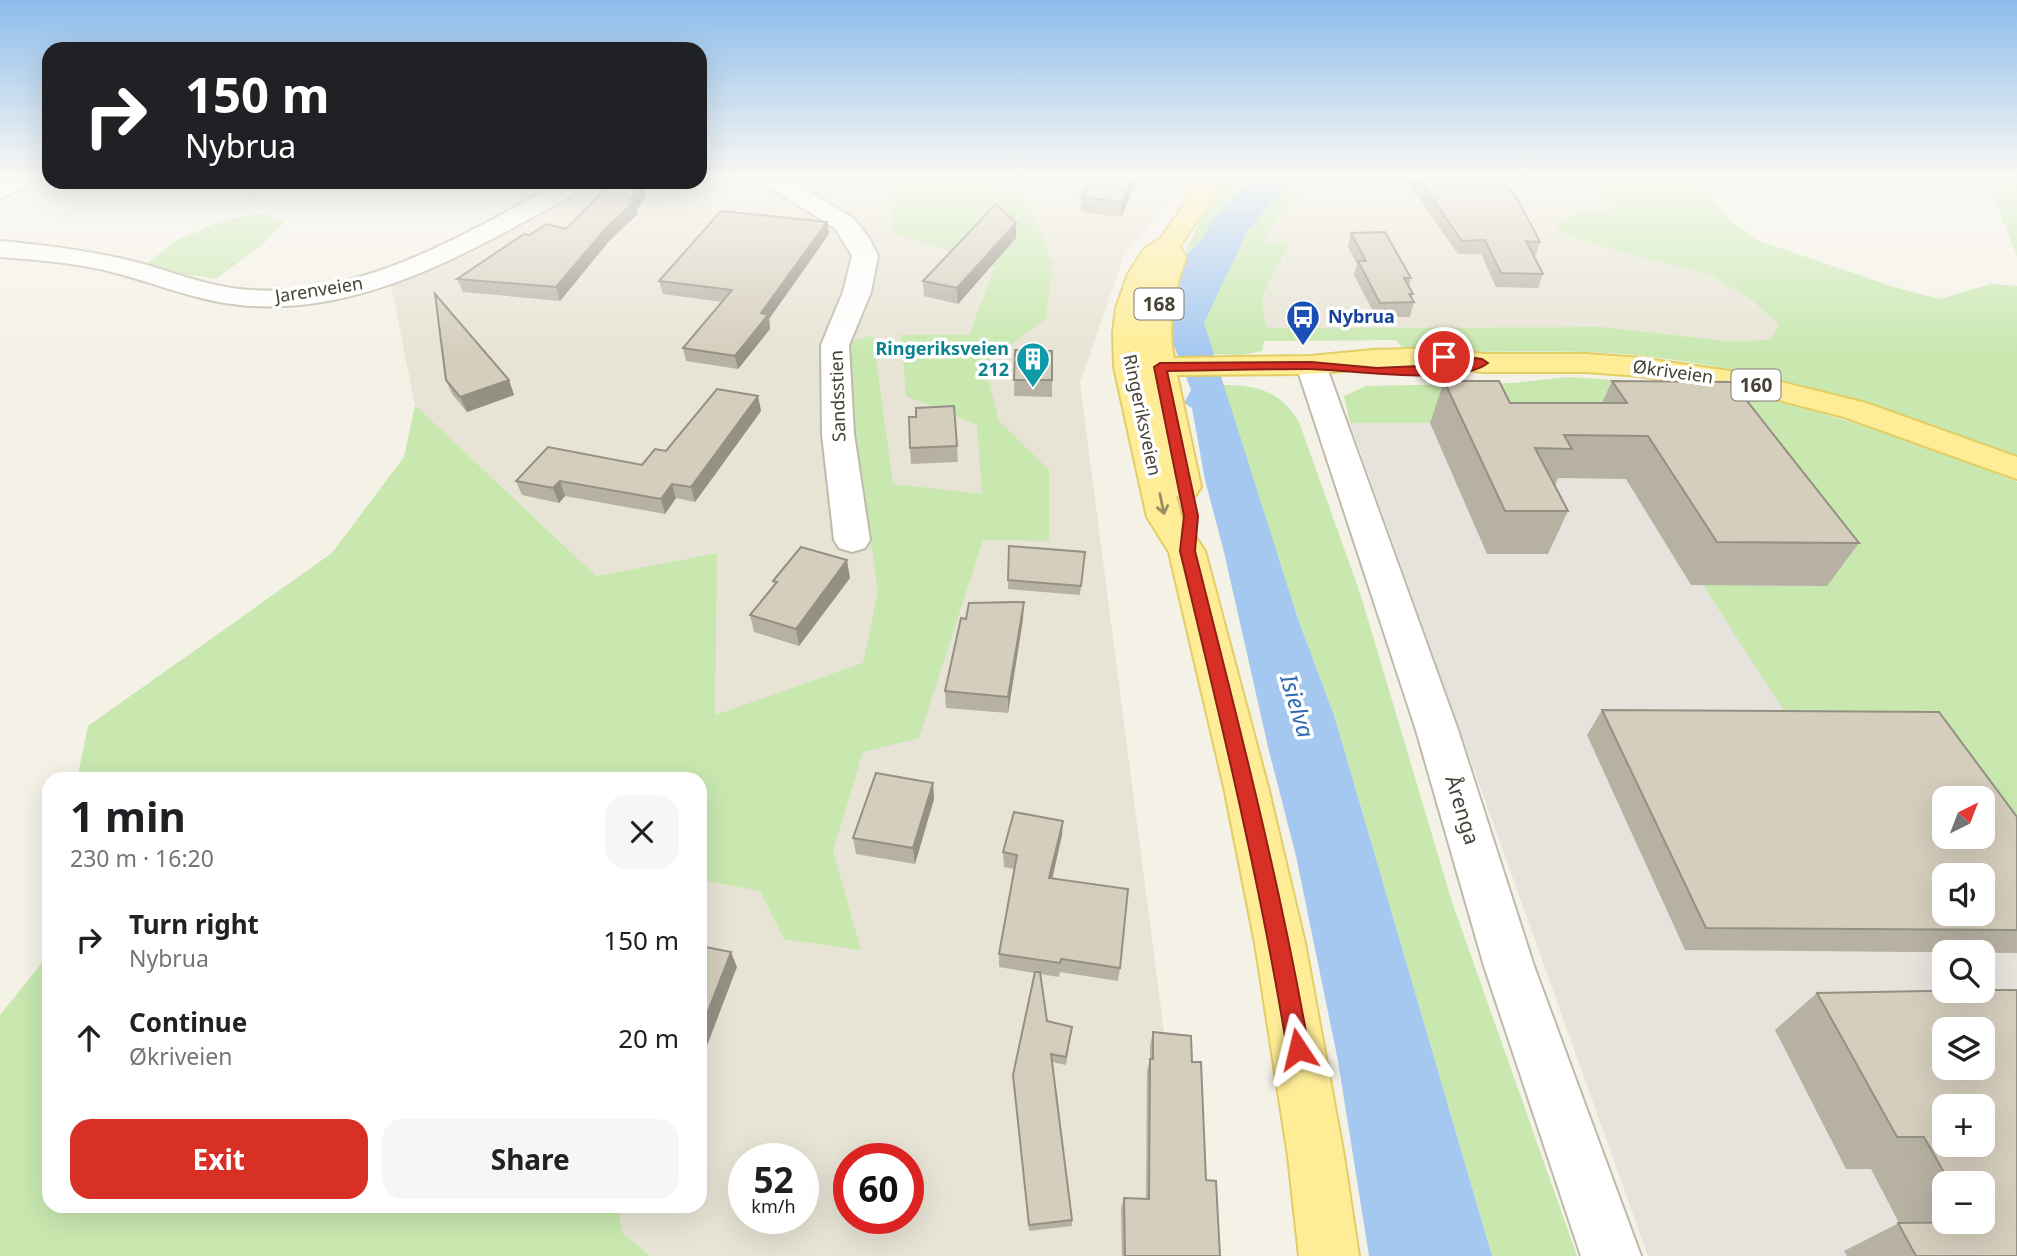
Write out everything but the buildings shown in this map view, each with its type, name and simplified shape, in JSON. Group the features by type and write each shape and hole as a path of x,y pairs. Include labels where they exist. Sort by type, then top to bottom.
{"main road":[{"name":"Ringeriksveien","path":"1175,236 1170,243 1173,258 1163,284 1155,337 1164,517 1187,551 1246,787 1280,943 1316,1156 1328,1256"},
{"name":"Økriveien","path":"1155,367 1311,365 1377,372 1449,370 1482,363 1586,363 1640,367 1744,382 1856,410 2017,469"}],"street":[{"name":"Jarenveien","path":"0,249 58,254 110,264 221,294 270,299 356,286 438,258 480,236"},
{"name":"Sandsstien","path":"852,540 838,434 835,345 857,292 864,256 854,236"},
{"name":"Årenga","path":"1311,365 1437,730 1509,966 1611,1256"}],"shaded area":[{"path":"461,236 1140,236 1123,258 1080,383 1193,1256 650,1256 622,1232 619,1213 707,1213 707,772 700,772 716,553 596,576 415,405 391,285 430,251"},
{"path":"1267,236 1596,236 1626,254 1709,274 1753,301 1781,325 1770,340 1727,341 1604,327 1266,328 1261,313 1267,282 1285,256 1289,242 1262,243"},
{"path":"1587,410 1933,786 1932,849 1993,849 2017,879 2017,1256 1648,1256 1350,423 1533,423"}],"green space":[{"path":"187,236 271,236 216,279 143,267 177,240"},
{"path":"901,236 1042,236 1053,263 1046,319 984,363 999,421 1049,470 1049,541 983,540 919,738 863,752 833,851 861,950 784,939 760,891 707,881 707,772 78,772 88,726 332,553 404,457 415,405 596,576 717,553 715,715 863,663 878,591 843,344 873,335 893,484 982,494 977,425 906,396 901,335 969,335 995,266"},
{"path":"1193,236 1203,236 1198,244 1184,256"},
{"path":"1245,236 1267,236 1263,242 1290,242 1265,292 1263,314 1267,328 1604,327 1727,341 1770,340 1780,325 1753,301 1709,274 1626,254 1569,236 1751,236 1757,240 1894,287 1939,299 1991,284 2017,286 2017,457 1877,406 1782,380 1685,361 1635,355 1550,351 1407,352 1395,340 1264,341 1262,351 1242,355 1213,354 1203,323"},
{"path":"2009,236 2017,236 2017,257"},
{"path":"1569,377 1652,383 1763,399 1848,421 2017,482 2017,879 1995,827 1995,786 1951,786 1795,728 1703,585 1826,586 1533,423 1350,423 1344,396 1366,386 1513,383"},
{"path":"1222,385 1247,386 1267,392 1284,403 1299,422 1361,596 1452,902 1577,1256 1492,1256 1334,715 1298,619"},
{"path":"42,963 42,1213 619,1213 622,1232 650,1256 0,1256 0,1015"}],"water":[{"name":"Isielva","path":"1203,236 1245,236 1204,323 1298,619 1334,715 1492,1256 1369,1256 1338,1061 1296,856 1205,480 1192,408 1184,403 1191,390 1168,330 1184,256"}],"place":[{"name":"Nybrua","path":"1303,347"},
{"name":"Ringeriksveien 212","path":"1033,389"}],"route":[{"path":"1298,1049 1280,943 1246,787 1187,551 1191,516 1160,367 1311,365 1377,372 1449,370 1482,363 1444,357"}]}
